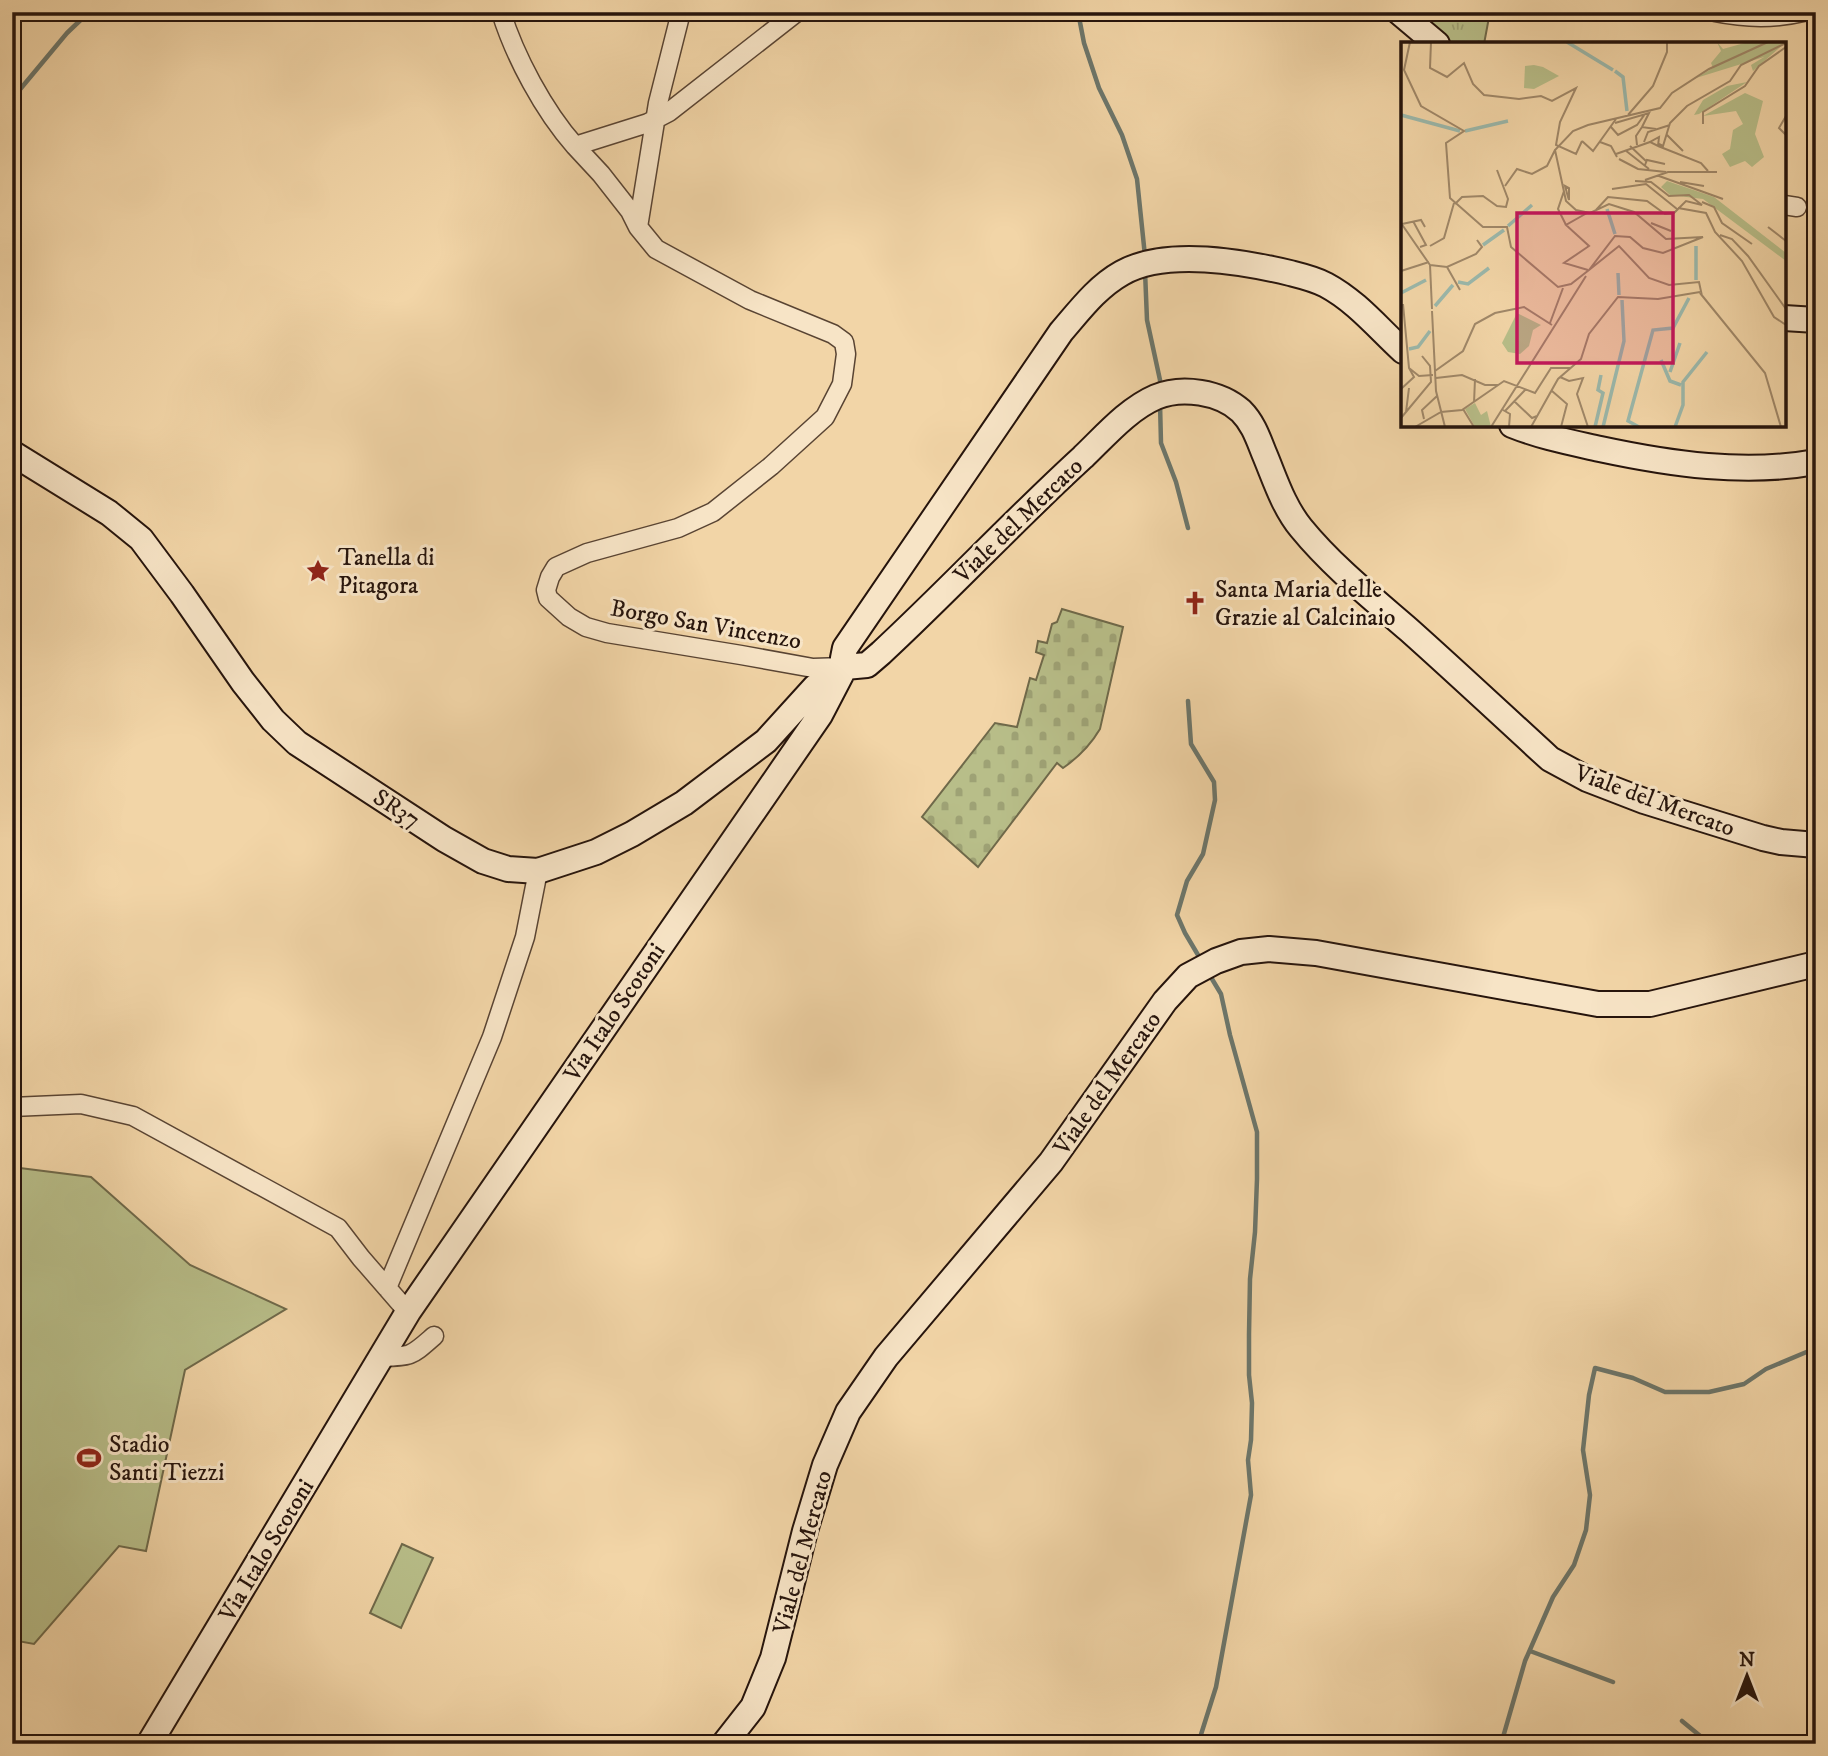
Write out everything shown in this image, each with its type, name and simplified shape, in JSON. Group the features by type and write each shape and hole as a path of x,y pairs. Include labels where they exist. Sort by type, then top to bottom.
{"main road":[{"path":"1399,12 1435,42"},
{"path":"845,667 845,648 1061,332 1094,293 1123,272 1143,264 1204,260 1245,264 1304,277 1323,283 1349,300 1401,349"},
{"path":"1786,318 1816,320"},
{"name":"Viale del Mercato","path":"845,667 866,665 881,653 1049,488 1131,412 1156,397 1195,391 1211,395 1239,409 1249,421 1282,498 1311,540 1550,759 1587,779 1644,801 1763,838 1816,845"},
{"path":"1517,427 1543,437 1668,461 1749,467 1789,467 1816,462"},
{"name":"SR37","path":"12,453 109,513 141,539 243,682 273,720 297,743 444,839 484,861 508,869 538,871 596,852 684,803 766,741 815,687 845,667"},
{"name":"Via Italo Scotoni","path":"149,1744 408,1312 820,715 845,667"},
{"name":"Viale del Mercato","path":"724,1744 752,1707 773,1658 805,1531 825,1465 848,1412 886,1357 1051,1162 1165,1001 1188,976 1216,961 1241,952 1269,949 1316,953 1598,1004 1650,1004 1816,964"}],"street":[{"name":"Borgo San Vincenzo","path":"501,12 518,58 560,129 601,174 656,248 750,299 832,334 844,342 846,354 842,384 825,417 771,466 713,512 678,528 587,553 556,567 550,577 548,598 569,617 586,627 607,634 813,668 845,667"},
{"path":"638,227 656,119 681,12"},
{"path":"575,146 656,119 797,12"},
{"path":"1716,12 1773,17 1803,12"},
{"path":"387,1288 492,1037 526,937 538,871"},
{"path":"12,1107 81,1104 133,1116 338,1228 408,1312"},
{"path":"382,1357 414,1354 434,1336"}],"green space":[{"path":"1417,12 1490,12 1484,42 1447,42"},
{"path":"1062,609 1123,627 1100,729 1074,760 1063,768 1057,763 978,867 922,817 995,723 1017,727 1030,678 1036,680 1044,655 1036,652 1038,641 1047,643 1052,624 1057,622"},
{"name":"Stadio Santi Tiezzi","path":"12,1167 91,1177 190,1265 286,1309 185,1370 146,1551 119,1546 34,1644 12,1640"},
{"path":"402,1544 433,1558 401,1628 370,1613"}],"waterway":[{"path":"12,99 67,33 89,12"},
{"path":"1078,12 1084,43 1099,88 1122,135 1137,179 1145,256"},
{"path":"1145,271 1147,320 1160,387"},
{"path":"1160,403 1161,443 1176,482 1188,528"},
{"path":"1188,701 1191,744 1214,782 1215,800 1203,854 1187,881 1177,915 1201,960"},
{"path":"1198,1744 1216,1687 1251,1495 1248,1460 1252,1403 1249,1375 1250,1279 1257,1179 1257,1132 1221,994 1209,974"},
{"path":"1501,1744 1525,1661 1553,1597 1574,1565 1586,1530 1590,1495 1583,1450 1595,1368 1633,1378 1665,1392 1709,1392 1744,1384 1766,1369 1816,1348"},
{"path":"1530,1651 1613,1682"},
{"path":"1682,1721 1710,1744"}],"place":[{"name":"Tanella di Pitagora","path":"318,571"},
{"name":"Santa Maria delle Grazie al Calcinaio","path":"1195,603"},
{"name":"Stadio Santi Tiezzi","path":"89,1458"}]}
